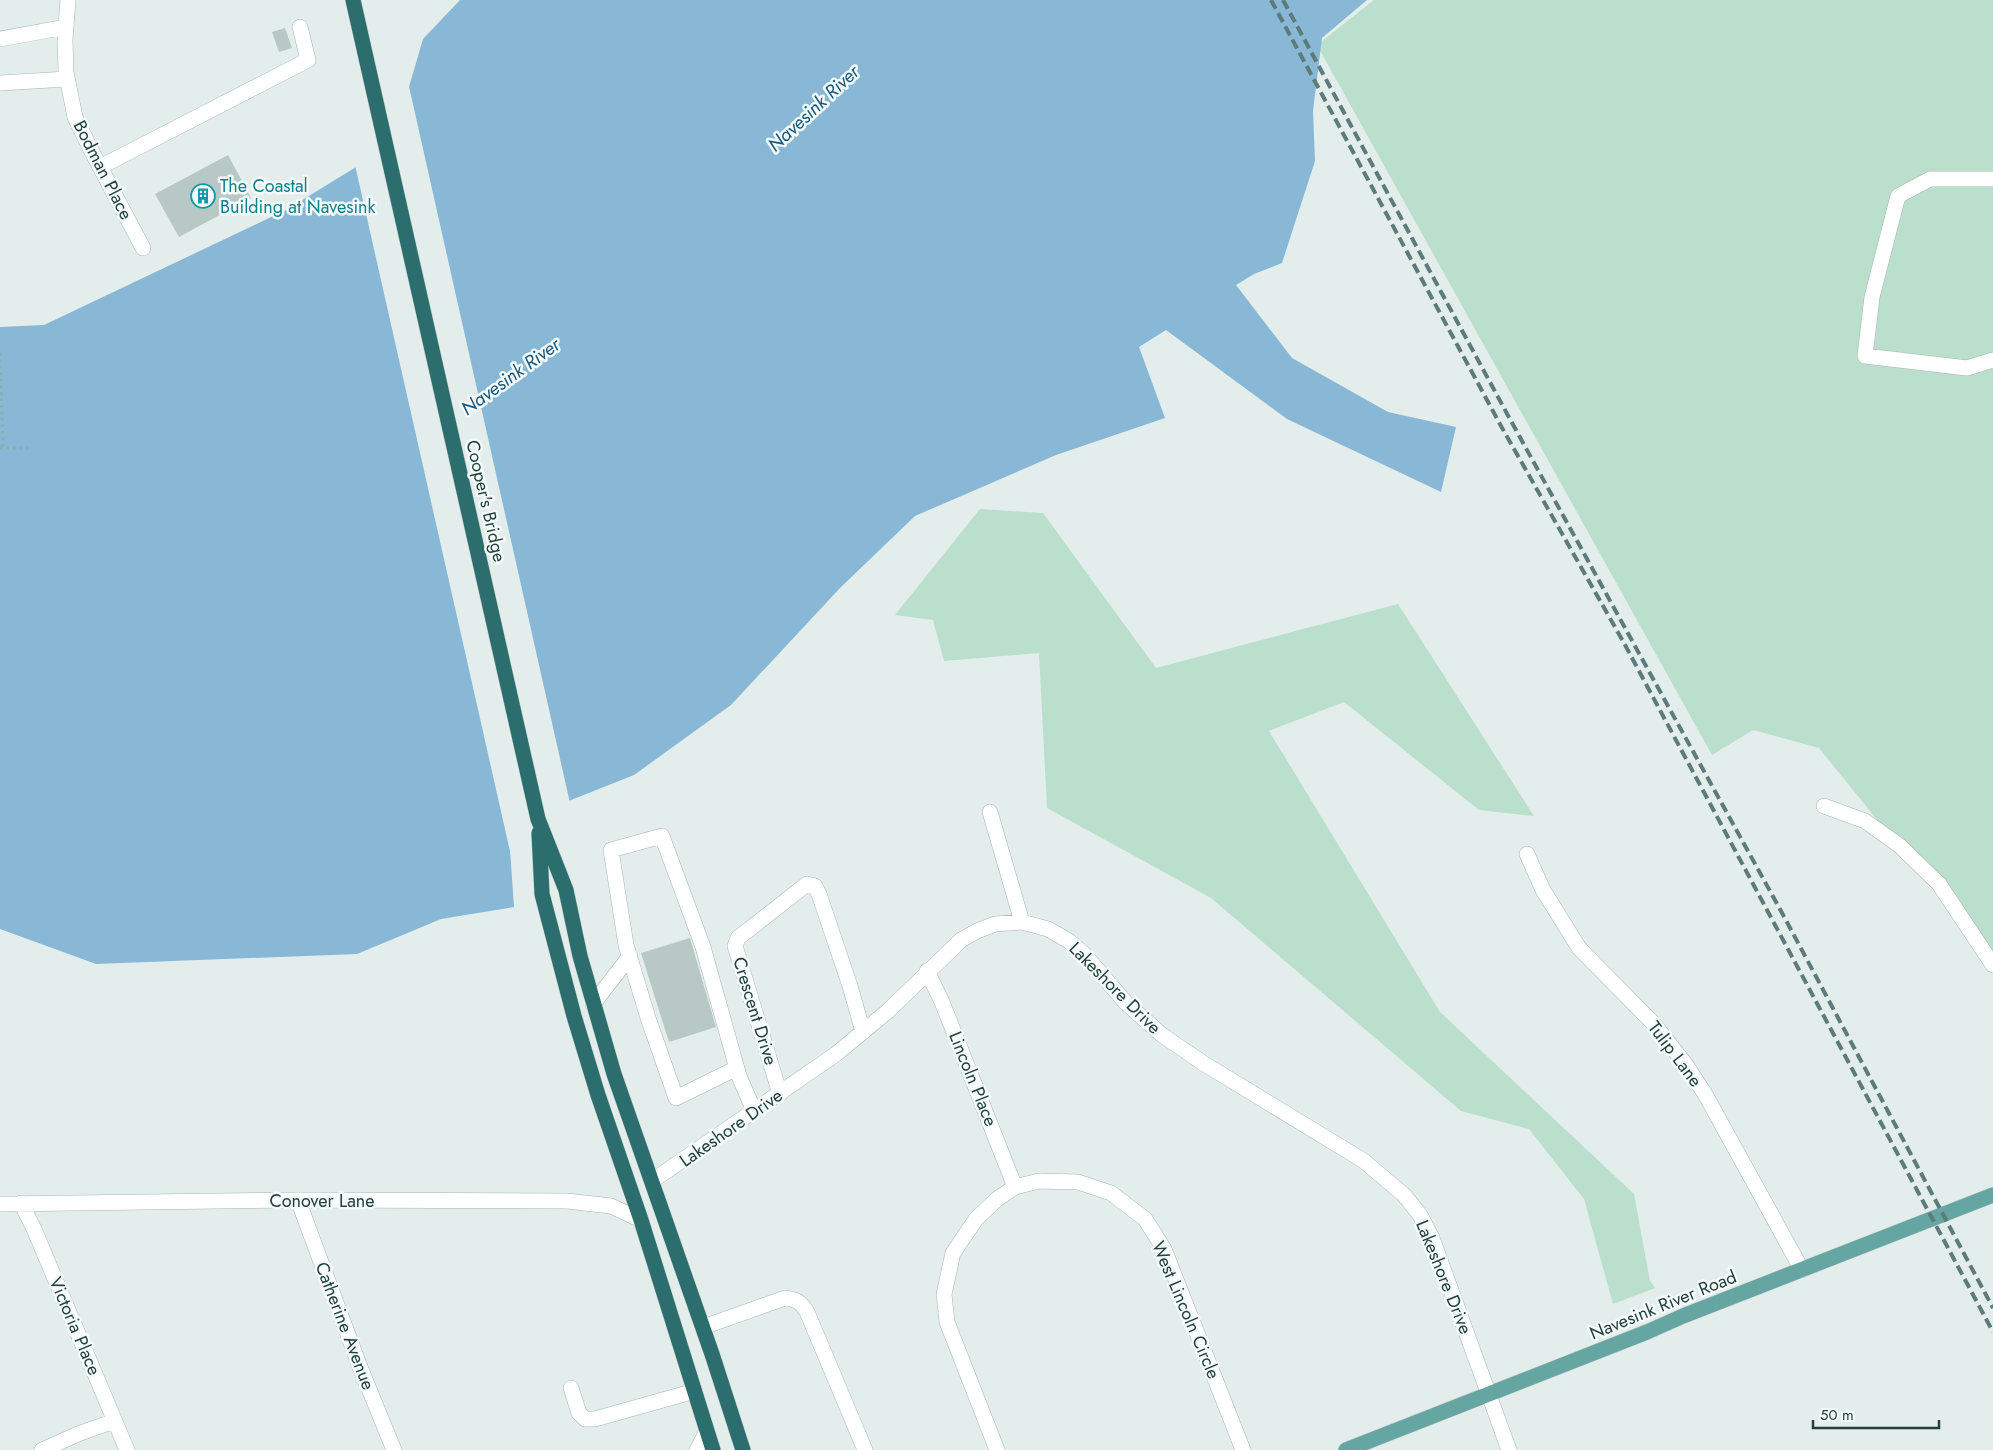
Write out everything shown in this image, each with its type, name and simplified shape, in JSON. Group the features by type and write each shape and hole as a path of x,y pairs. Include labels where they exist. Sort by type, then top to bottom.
{"highway":[{"name":"Cooper's Bridge","path":"353,0 538,819"},
{"path":"538,819 542,894 557,956 598,1095 641,1220 713,1450"},
{"path":"538,819 566,890 580,956 614,1074 743,1450"}],"main road":[{"name":"Navesink River Road","path":"1346,1450 1993,1195"}],"street":[{"name":"Bodman Place","path":"68,0 66,27 67,79 78,125 143,248"},
{"path":"0,39 66,27"},
{"path":"100,167 308,60 300,27"},
{"path":"0,83 67,79"},
{"path":"1993,179 1930,179 1898,196 1872,297 1865,356 1967,368 1993,360"},
{"path":"1824,806 1865,821 1900,846 1939,884 1993,965"},
{"path":"990,812 1022,922"},
{"path":"737,1068 676,1098 648,1018 626,945 611,850 662,836 703,947 737,1068 754,1111"},
{"name":"Tulip Lane","path":"1527,854 1543,890 1579,948 1654,1024 1686,1065 1705,1094 1802,1270"},
{"name":"Crescent Drive","path":"780,1094 735,946 738,938 807,884 815,886 819,894 850,986 863,1032"},
{"name":"Lakeshore Drive","path":"652,1181 836,1054 863,1032 961,940 995,924 1022,922 1048,929 1069,941 1084,954 1126,1004 1162,1035 1203,1063 1364,1161 1404,1195 1420,1215 1432,1238 1509,1450"},
{"path":"593,1004 630,956"},
{"name":"Lincoln Place","path":"927,971 942,1002 1015,1187"},
{"name":"West Lincoln Circle","path":"1015,1187 1039,1181 1078,1182 1111,1193 1145,1220 1164,1249 1243,1450"},
{"path":"997,1450 947,1322 944,1294 953,1253 976,1219 997,1199 1015,1187"},
{"name":"Conover Lane","path":"0,1204 298,1200 567,1201 602,1204 616,1208 641,1220"},
{"name":"Catherine Avenue","path":"298,1200 360,1367 394,1450"},
{"name":"Victoria Place","path":"21,1203 75,1325 127,1450"},
{"path":"702,1327 785,1298 801,1303 807,1312 865,1450"},
{"path":"571,1388 579,1413 584,1419 595,1419 695,1391"},
{"path":"42,1450 114,1421"},
{"path":"697,1450 707,1431"}],"path":[{"path":"0,353 1,448 30,448"}],"green space":[{"path":"1374,0 1993,0 1993,963 1819,748 1753,730 1712,755 1317,45"},
{"path":"980,509 1043,513 1156,668 1398,604 1534,816 1479,810 1344,702 1269,731 1440,1012 1634,1194 1650,1281 1655,1288 1613,1304 1584,1199 1529,1129 1461,1111 1211,898 1047,808 1039,653 944,661 933,620 895,615"}],"water":[{"name":"Navesink River","path":"460,0 1367,0 1322,38 1313,111 1315,161 1282,263 1254,274 1236,285 1292,358 1388,412 1456,427 1441,492 1287,419 1166,330 1139,347 1165,418 1056,455 915,516 840,588 731,705 634,775 556,806 509,835 514,907 441,919 357,954 96,964 0,929 0,327 44,325 286,210 392,145 423,39"}],"pier":[{"path":"408,82 570,803 557,808 511,837 512,860 355,165 390,143"}],"building":[{"path":"285,28 292,48 279,52 272,32"},
{"name":"The Coastal Building at Navesink","path":"228,155 251,198 179,237 155,194"},
{"path":"690,938 716,1027 669,1042 641,953"}],"railway":[{"path":"1271,0 1501,426 1624,643 1993,1332"},
{"path":"1283,0 1511,421 1781,911 1993,1308"}],"place":[{"name":"The Coastal Building at Navesink","path":"203,196"}]}
